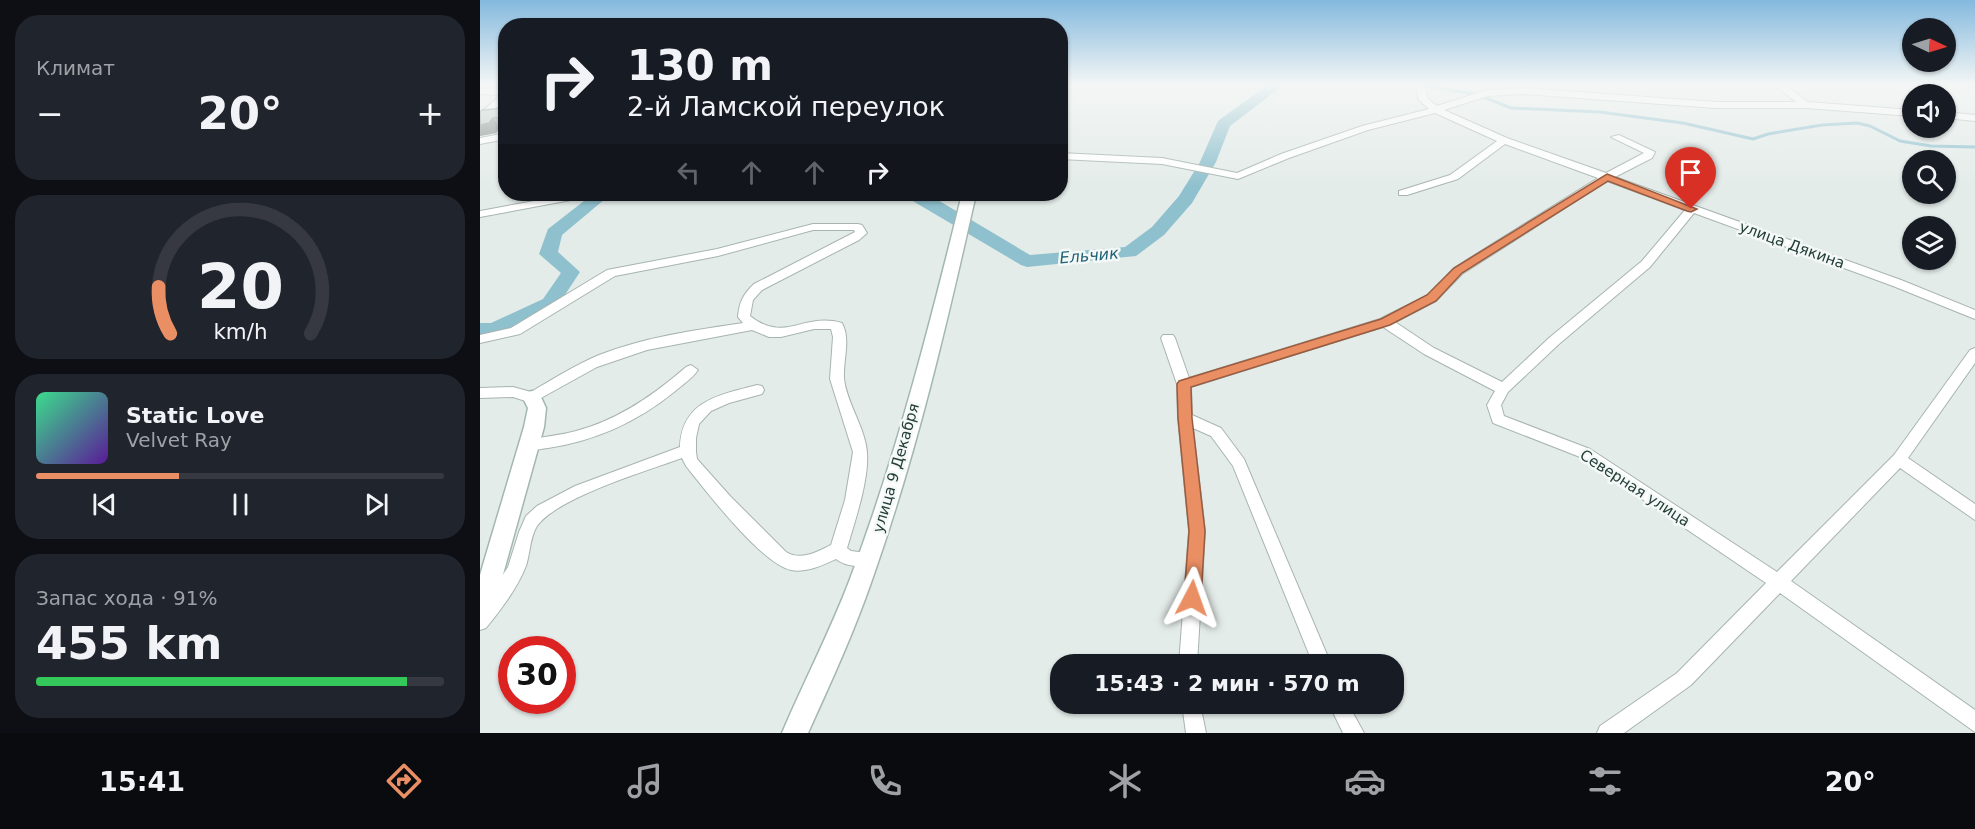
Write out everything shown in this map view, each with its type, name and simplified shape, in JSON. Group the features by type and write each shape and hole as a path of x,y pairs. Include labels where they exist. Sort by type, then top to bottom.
{"main road":[{"name":"улица 9 Декабря","path":"795,733 869,560 896,476 967,201"},
{"path":"480,614 530,445 537,408 532,398"}],"street":[{"path":"1068,157 1137,159 1238,176 1285,156 1355,132 1406,118"},
{"name":"улица Дякина","path":"1455,118 1504,140 1897,283 1975,315"},
{"path":"1184,384 1385,322 1432,298 1458,271 1607,177 1648,156 1650,152 1616,137"},
{"path":"480,141 498,138"},
{"path":"1403,194 1454,177 1504,140"},
{"path":"480,214 550,201"},
{"path":"1385,322 1429,351 1503,389 1554,341 1646,264 1691,209"},
{"path":"480,339 515,331 611,273 718,252 813,227 858,227 861,232 855,238 786,272 749,294 744,317 753,326 772,333 786,333 821,323 837,326 840,337 837,379 860,452 853,500 838,550"},
{"path":"480,393 513,392 532,398 590,365 613,355 706,333 753,326"},
{"path":"1168,338 1184,384 1185,418 1197,531 1189,654"},
{"path":"1607,733 1684,679 1899,459 1975,353"},
{"path":"530,445 577,437 627,417 665,394 691,370"},
{"name":"Северная улица","path":"1503,389 1494,405 1498,419 1585,453 1778,582 1975,722"},
{"path":"756,390 704,407 694,417 686,451 691,462 711,486 787,562 799,563 812,560 838,550"},
{"path":"1185,418 1216,432 1239,463 1318,654"},
{"path":"480,622 517,568 531,522 543,510 566,497 686,451"},
{"path":"1899,459 1975,513"},
{"path":"838,550 847,558 869,560"},
{"path":"1193,714 1196,733"},
{"path":"1344,714 1354,733"}],"building":[{"path":"480,118 493,118 489,123 480,125"}],"waterway":[{"name":"Ельчик","path":"927,201 1027,261 1130,252 1158,231 1186,199 1208,162 1223,124 1231,118"},
{"path":"1647,118 1683,123 1753,139 1768,134 1822,125 1857,123 1870,126 1900,141 1931,146 1975,147"},
{"name":"Ельчик","path":"480,330 494,330 550,303 571,272 548,254 554,233 594,201"}],"route":[{"path":"1192,598 1197,531 1185,418 1184,384 1385,322 1432,298 1458,271 1607,177 1691,209"}]}
